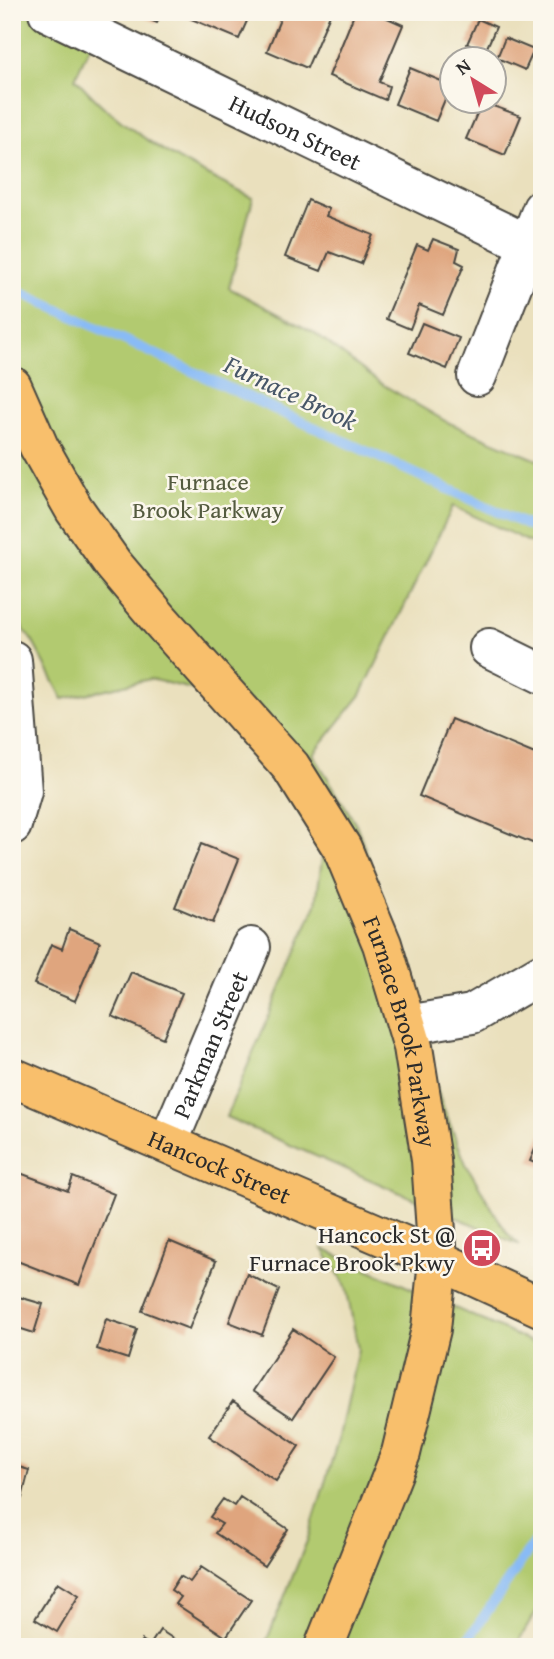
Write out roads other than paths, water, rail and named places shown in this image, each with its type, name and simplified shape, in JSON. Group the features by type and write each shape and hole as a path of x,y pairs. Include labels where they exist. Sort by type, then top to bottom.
{"main road":[{"name":"Furnace Brook Parkway","path":"12,386 39,447 74,509 113,564 291,767 342,848 382,944 413,1047 431,1160 438,1260 431,1329 401,1453 324,1647"},
{"name":"Hancock Street","path":"12,1077 438,1260 542,1308"}],"street":[{"name":"Hudson Street","path":"48,12 535,248"},
{"path":"477,376 535,248 542,209"},
{"path":"489,648 542,674"},
{"path":"12,660 22,791 12,825"},
{"name":"Parkman Street","path":"169,1143 251,947"},
{"path":"407,1025 472,1014 542,973"}],"waterway":[{"name":"Furnace Brook","path":"22,293 542,532"},
{"name":"Furnace Brook","path":"463,1647 542,1531"}],"place":[{"name":"Hancock St @ Furnace Brook Pkwy","path":"482,1248"}]}
